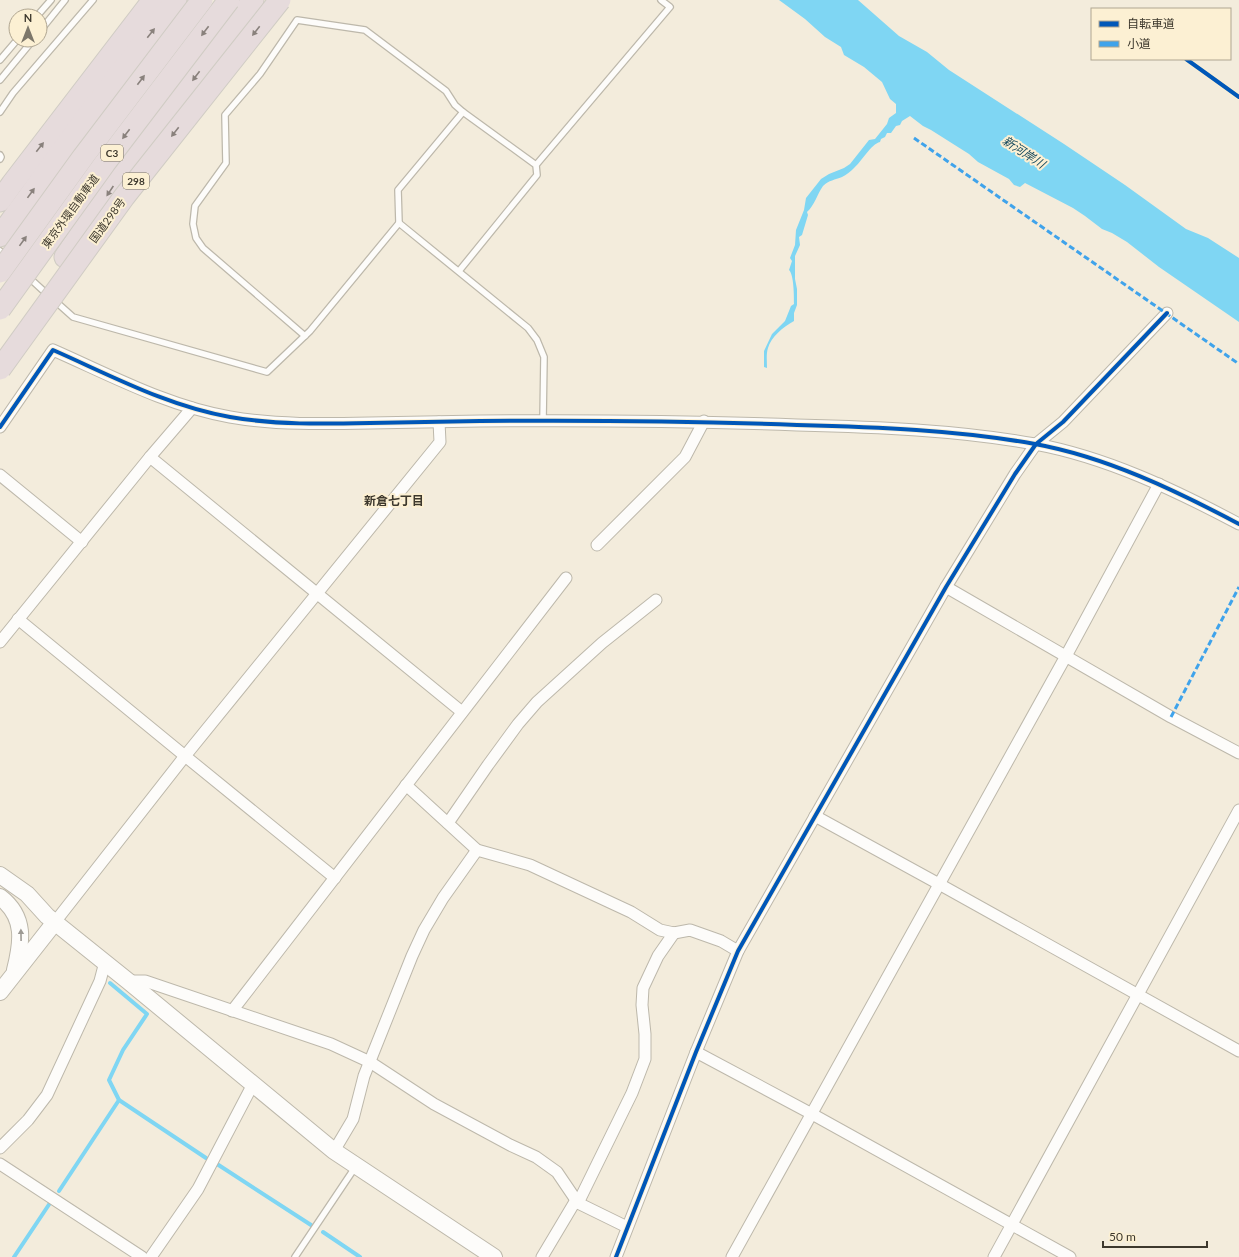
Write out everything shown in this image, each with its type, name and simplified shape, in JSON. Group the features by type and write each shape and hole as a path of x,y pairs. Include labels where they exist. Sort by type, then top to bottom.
{"highway":[{"path":"0,201 153,0"},
{"path":"0,236 91,111 176,0"},
{"name":"東京外環自動車道","path":"0,272 202,0"},
{"name":"東京外環自動車道","path":"0,309 105,163 229,0"},
{"path":"0,352 120,176 253,0"},
{"name":"国道298号","path":"0,369 124,197 280,0"}],"street":[{"path":"616,1257 696,1052 738,951 946,587 1002,494 1036,444 1063,422 1167,313"},
{"path":"0,427 53,350 169,401 226,416 266,422 332,424 543,420 704,421 892,428 953,433 1036,444 1080,455 1159,484 1200,503 1239,524"},
{"path":"0,642 150,457 192,408"},
{"path":"597,545 686,457 704,421"},
{"path":"0,992 51,919 440,442 439,422"},
{"path":"150,457 462,712"},
{"path":"0,476 82,542"},
{"path":"732,1257 1066,656 1159,484"},
{"path":"232,1011 566,578"},
{"path":"946,587 1171,717 1239,753"},
{"path":"448,823 518,724 537,702 602,643 656,600"},
{"path":"18,619 335,878"},
{"path":"406,785 477,850 530,865 631,912 660,930 674,933 690,930 721,941 738,951"},
{"path":"994,1257 1239,810"},
{"path":"815,816 1239,1051"},
{"path":"334,1151 353,1119 364,1076 412,956 424,930 442,898 477,850"},
{"path":"0,875 27,894 51,919 128,980 334,1151 494,1257"},
{"path":"0,896 51,919"},
{"path":"0,896 8,904 20,924 21,943 14,974"},
{"path":"542,1257 577,1202 632,1093 645,1059 645,1034 642,1005 643,988 658,956 674,933"},
{"path":"0,1148 28,1120 47,1095 100,981 105,962"},
{"path":"128,980 145,981 331,1044 370,1062 441,1108 510,1145 536,1156 556,1172 577,1202 627,1227"},
{"path":"696,1052 812,1114 1070,1257"},
{"path":"151,1257 198,1189 253,1084"},
{"path":"0,1164 142,1257"}],"lane":[{"path":"44,8 50,0"},
{"path":"48,21 65,0"},
{"path":"0,112 14,93 93,0"},
{"path":"459,271 537,175 536,165 670,7 661,0"},
{"path":"48,11 53,15"},
{"path":"305,336 203,248 196,238 193,224 195,206 226,163 224,131 225,115 260,74 297,20 365,30 446,90 455,106 462,112 536,165"},
{"path":"0,60 10,48"},
{"path":"0,80 26,48"},
{"path":"0,252 73,317 267,372 305,336 399,223 398,190 462,112"},
{"path":"0,155 2,157 0,158"},
{"path":"399,223 528,328 537,340 544,357 543,420"},
{"path":"295,1257 356,1165"}],"water":[{"name":"新河岸川","path":"779,0 858,0 899,36 927,52 949,70 1064,144 1125,185 1186,229 1208,238 1239,258 1239,322 1159,267 1127,242 1102,229 1073,208 1025,183 1020,187 1014,185 1009,179 978,162 969,154 923,126 910,116 902,121 900,125 896,126 891,133 887,133 880,142 873,146 850,172 825,184 807,212 808,215 802,235 799,237 800,245 795,256 797,305 794,313 794,321 782,329 772,340 767,350 767,368 764,367 764,351 772,334 785,321 791,306 794,304 793,281 789,270 792,261 790,258 795,245 796,230 804,210 806,198 821,179 850,164 869,140 875,139 887,124 889,118 896,113 896,104 890,99 882,82 864,67 844,55 841,47 825,37 805,19"}],"waterway":[{"path":"110,983 147,1014 123,1050 109,1080 119,1100 206,1158"},
{"path":"59,1191 119,1100"},
{"path":"217,1164 311,1225"},
{"path":"14,1257 50,1203"},
{"path":"323,1232 360,1257"}],"marked path":[{"path":"914,138 1239,364"},
{"path":"1171,717 1239,587"}],"cycle path":[{"path":"1187,60 1239,97"},
{"path":"616,1257 696,1052 738,951 946,587 1015,474 1036,444 1063,422 1167,313"},
{"path":"0,427 53,350 161,398 207,412 247,420 317,424 520,421 718,423 886,428 946,432 1006,439 1062,450 1114,466 1165,487 1239,524"}],"district":[{"name":"新倉七丁目","path":"394,500"}]}
